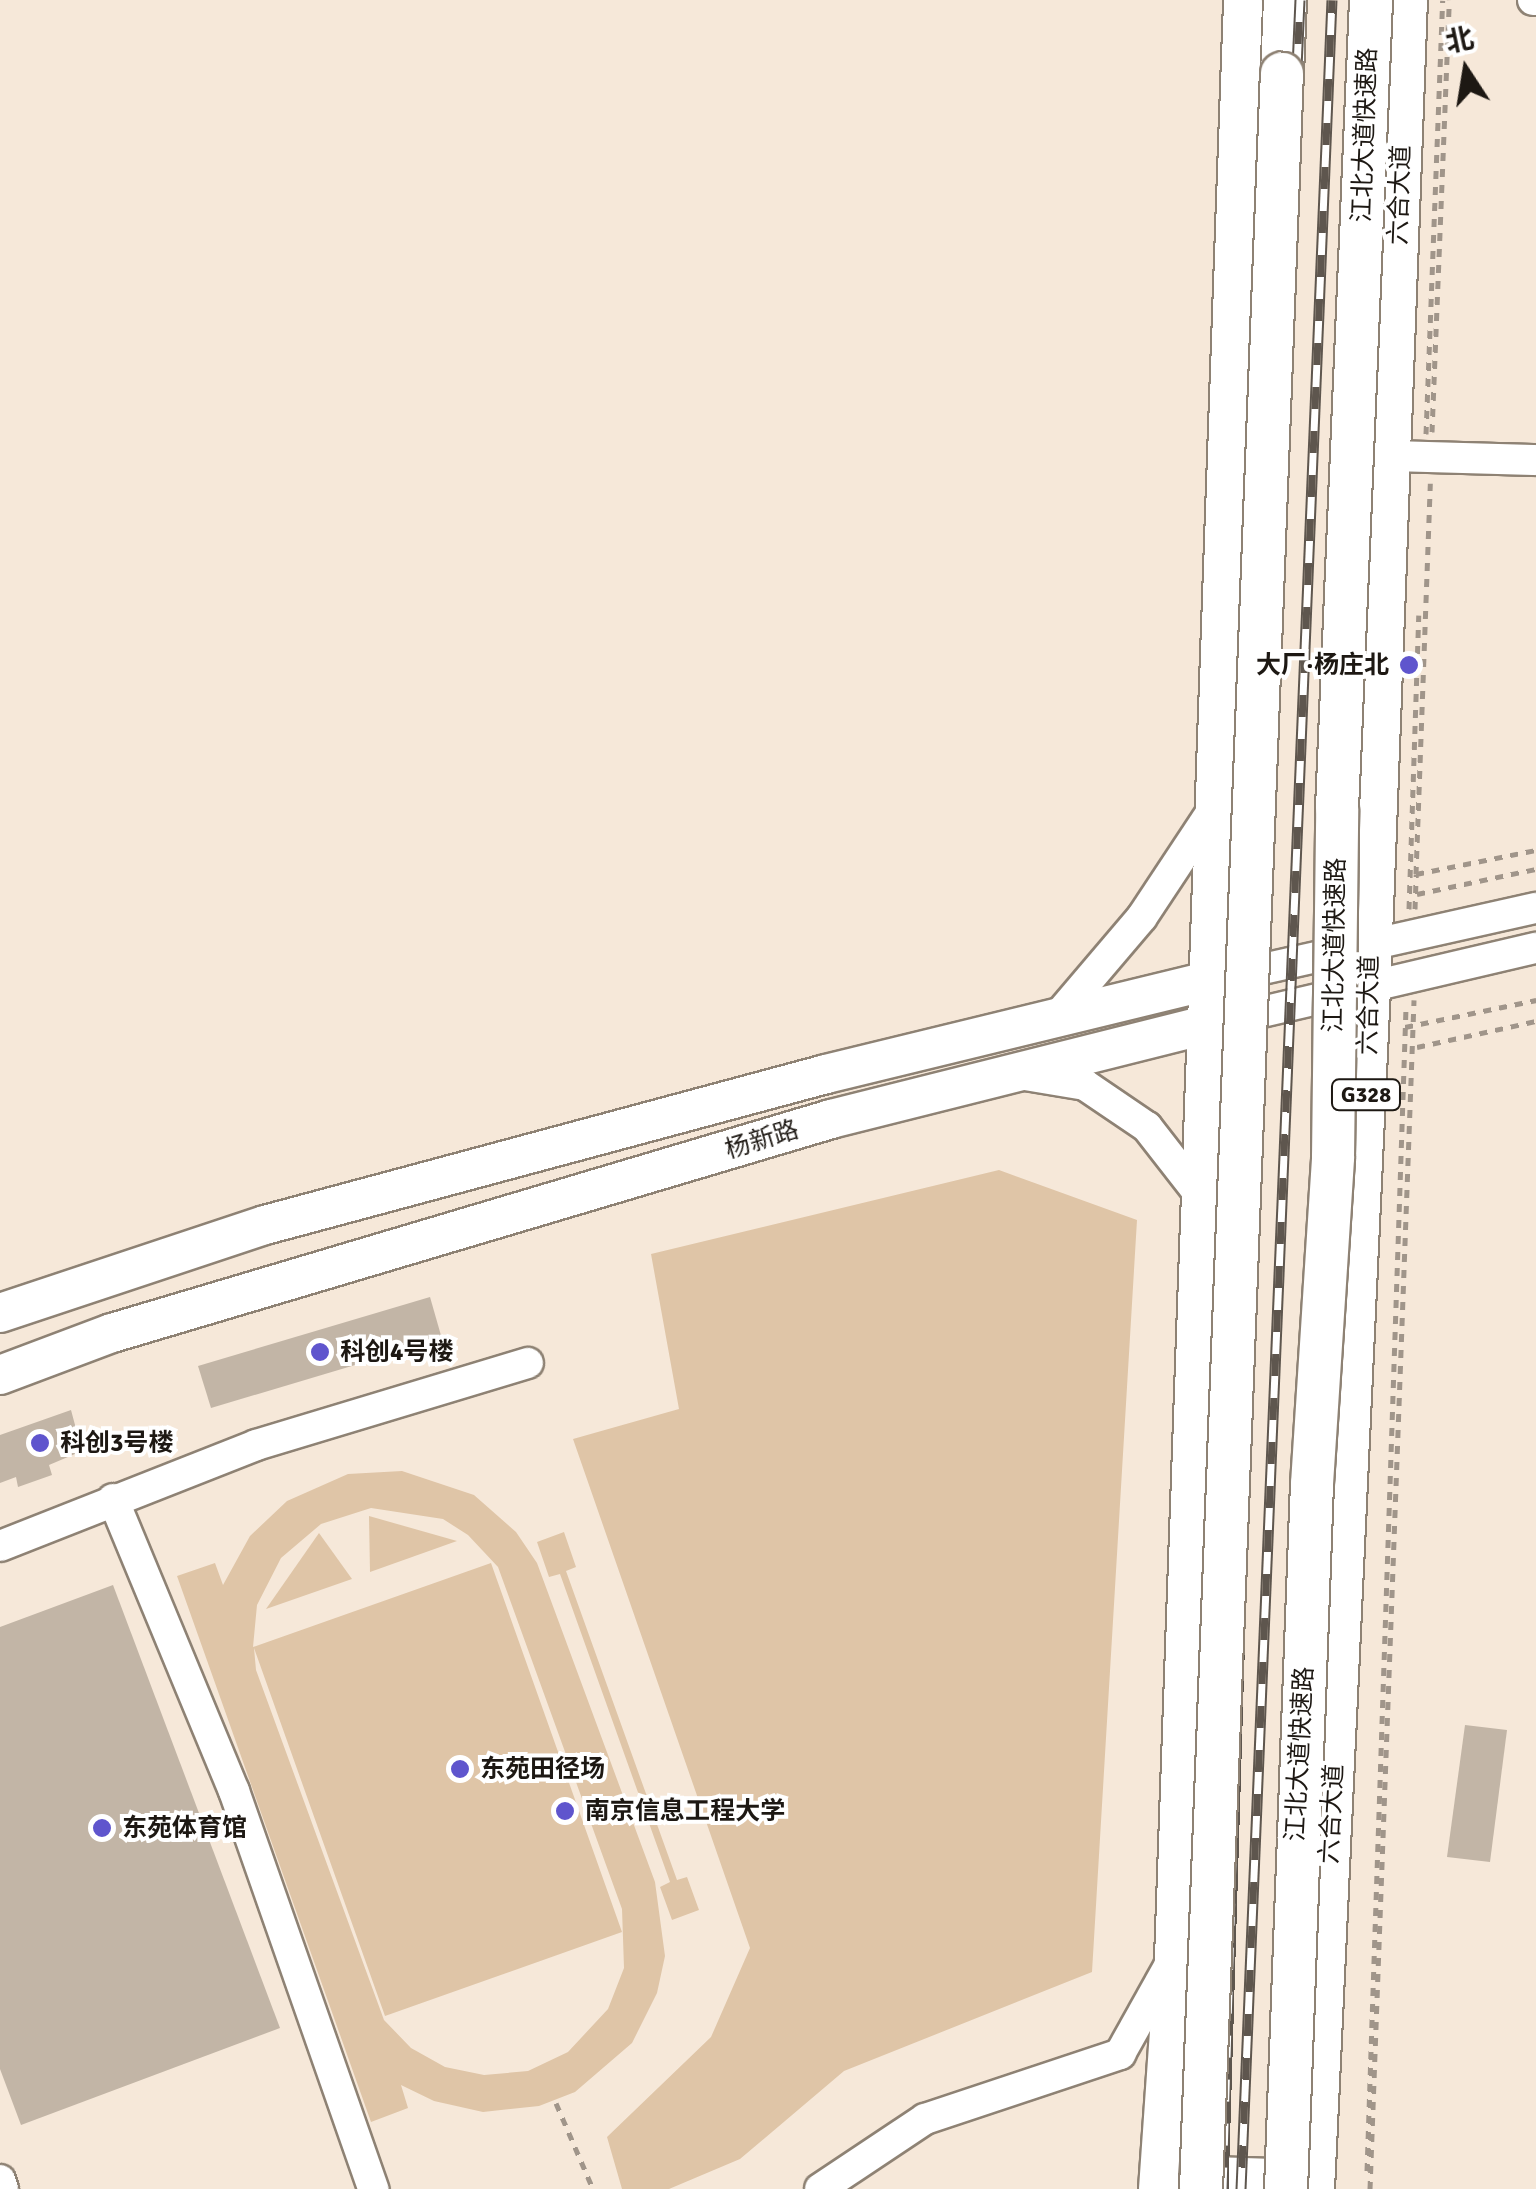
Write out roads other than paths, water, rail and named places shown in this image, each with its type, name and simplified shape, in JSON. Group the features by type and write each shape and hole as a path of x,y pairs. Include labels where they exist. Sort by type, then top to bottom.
{"highway":[{"path":"1202,2189 1285,0"},
{"name":"江北大道快速路","path":"1286,2189 1309,1563 1333,1157 1337,809 1371,0"}],"main road":[{"path":"1158,2189 1174,1958 1242,0"},
{"name":"六合大道","path":"1314,2189 1389,985 1371,946 1407,457 1408,0"},
{"name":"杨新路","path":"0,1314 264,1225 1208,981"},
{"name":"杨新路","path":"0,1374 112,1333 832,1120 1206,1025"},
{"path":"1189,2189 1212,2176 1274,2178 1286,2189"}],"street":[{"path":"1407,457 1536,460"},
{"path":"1057,1018 1142,918 1216,805"},
{"name":"杨新路","path":"1208,981 1536,908"},
{"name":"杨新路","path":"1206,1025 1536,948"},
{"path":"1012,1073 1086,1085 1147,1127 1200,1195"},
{"path":"0,1546 256,1445 528,1363"},
{"path":"113,1499 234,1790 373,2189"},
{"path":"820,2189 926,2119 1120,2054 1174,1958"},
{"path":"0,2180 4,2189"}],"railway":[{"path":"1223,2189 1266,769 1300,0"},
{"path":"1241,2189 1332,0"}],"place":[{"name":"大厂·杨庄北","path":"1409,665"},
{"name":"科创4号楼","path":"320,1352"},
{"name":"科创3号楼","path":"40,1443"},
{"name":"东苑田径场","path":"460,1769"},
{"name":"南京信息工程大学","path":"565,1811"},
{"name":"东苑体育馆","path":"102,1828"}]}
